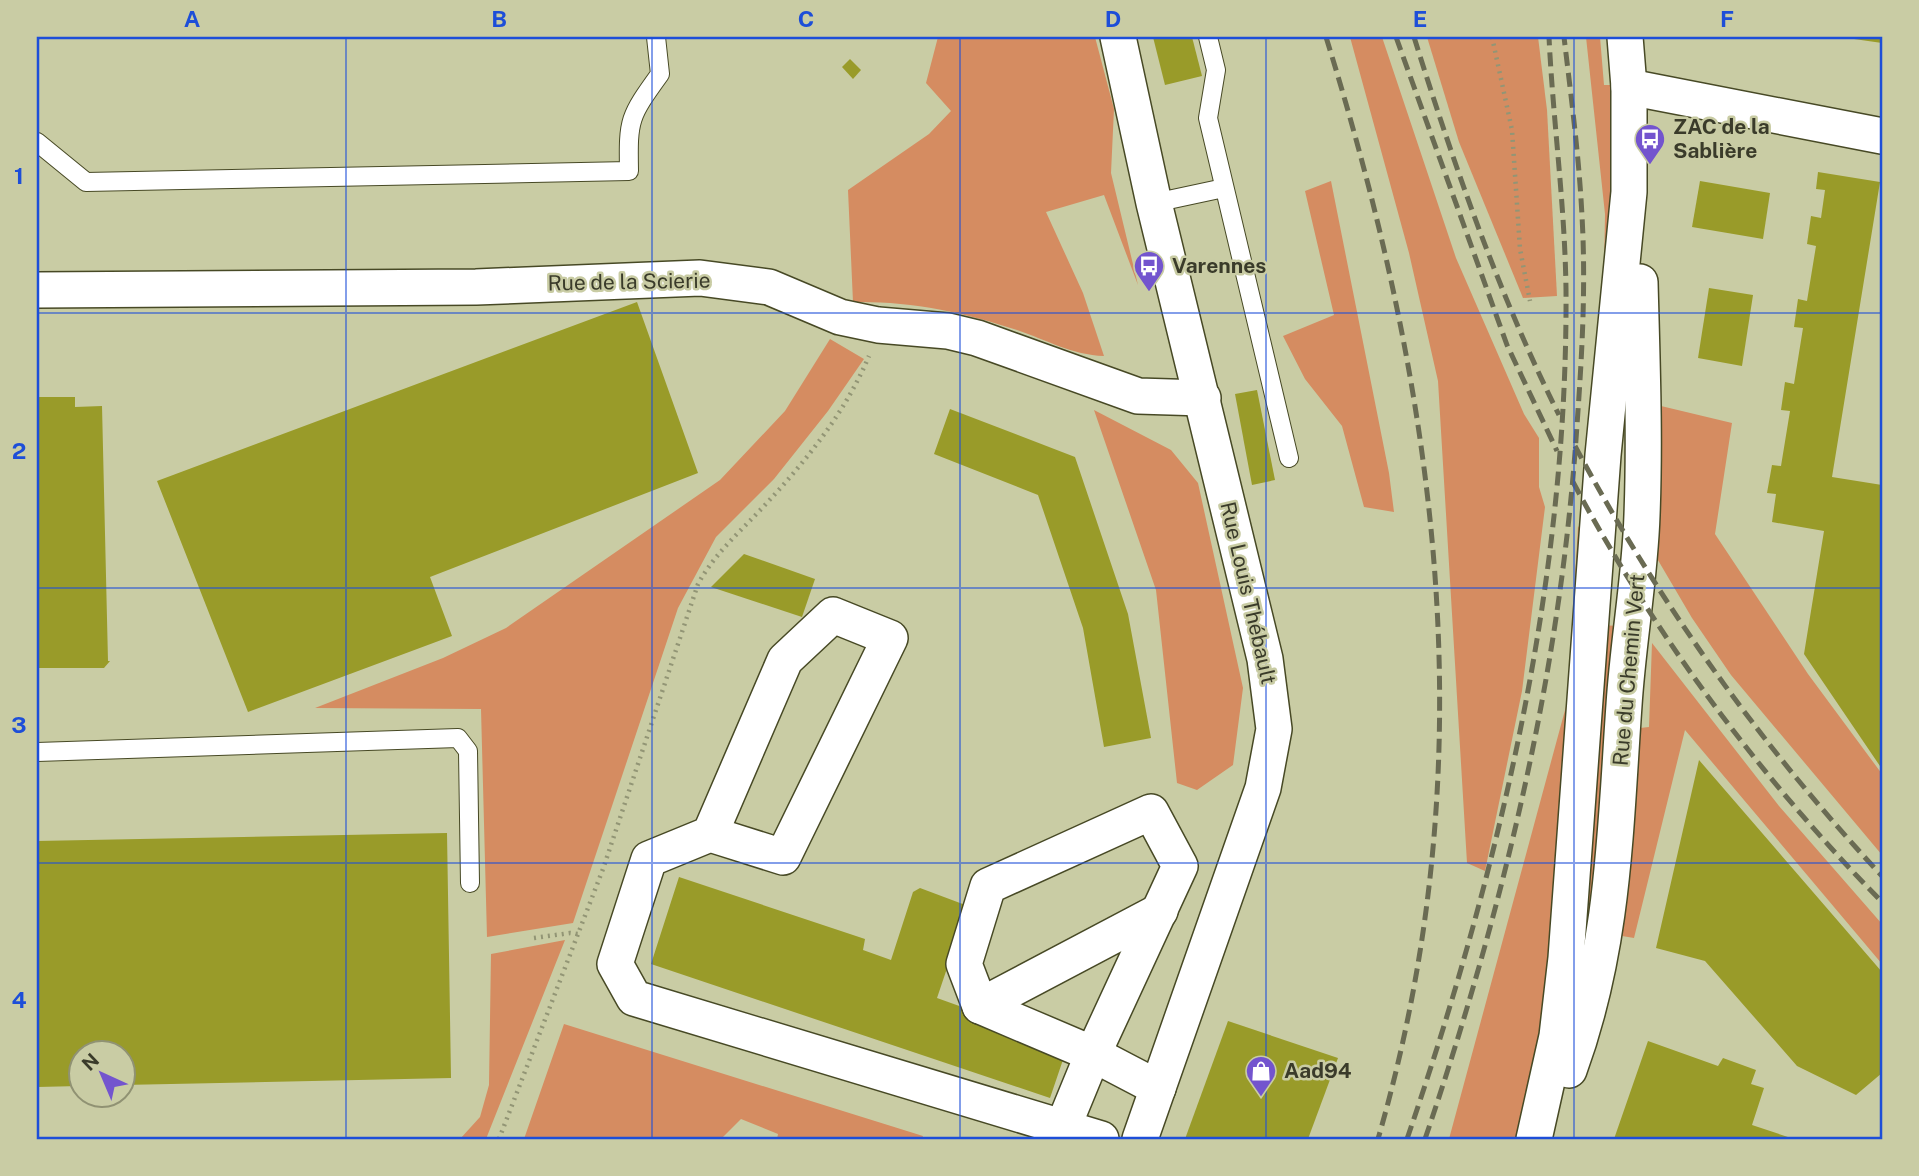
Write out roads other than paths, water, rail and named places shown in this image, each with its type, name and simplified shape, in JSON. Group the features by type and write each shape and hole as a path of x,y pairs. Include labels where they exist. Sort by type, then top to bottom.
{"street":[{"name":"Rue Louis Thébault","path":"1118,37 1154,203 1265,659 1274,729 1264,788 1140,1139"},
{"name":"Rue du Chemin Vert","path":"1534,1139 1555,1048 1566,958 1603,455 1629,192 1629,87 1625,37"},
{"path":"1629,87 1882,136"},
{"name":"Rue du Chemin Vert","path":"1543,1139 1571,1065 1601,957 1609,912 1618,821 1624,705 1642,517 1643,397 1639,262 1629,192"},
{"name":"Rue de la Scierie","path":"37,290 476,287 700,278 769,287 840,317 878,325 924,328 977,338 1138,396 1203,398"},
{"path":"710,834 785,660 833,615 890,638 783,857 710,834 649,859 615,964 634,998 1101,1139"},
{"path":"1063,1128 1093,1054 1180,866 1151,812 988,886 964,964 980,1006 1093,1054 1158,1088"},
{"path":"980,1006 1160,911"}],"lane":[{"path":"37,142 86,182 629,171 628,127 636,107 660,74 656,37"},
{"path":"1208,37 1216,70 1208,118 1289,458"},
{"path":"1154,203 1224,188"},
{"path":"37,752 458,738 468,751 470,883"}],"railway":[{"path":"1326,37 1365,174 1398,311 1421,448 1436,585 1440,722 1432,860 1412,999 1378,1139"},
{"path":"1396,37 1507,345 1557,451"},
{"path":"1414,37 1445,133 1497,276 1559,415"},
{"path":"1407,1139 1441,1037 1499,827 1541,614 1555,506 1564,398 1566,290 1549,37"},
{"path":"1425,1139 1454,1052 1504,876 1525,787 1558,607 1577,425 1584,268 1579,171 1564,37"},
{"path":"1575,446 1641,561 1715,671 1795,776 1882,876"},
{"path":"1573,482 1638,594 1713,703 1794,806 1882,902"}],"place":[{"name":"ZAC de la Sablière","path":"1650,166"},
{"name":"Varennes","path":"1149,293"},
{"name":"Aad94","path":"1261,1098"}]}
